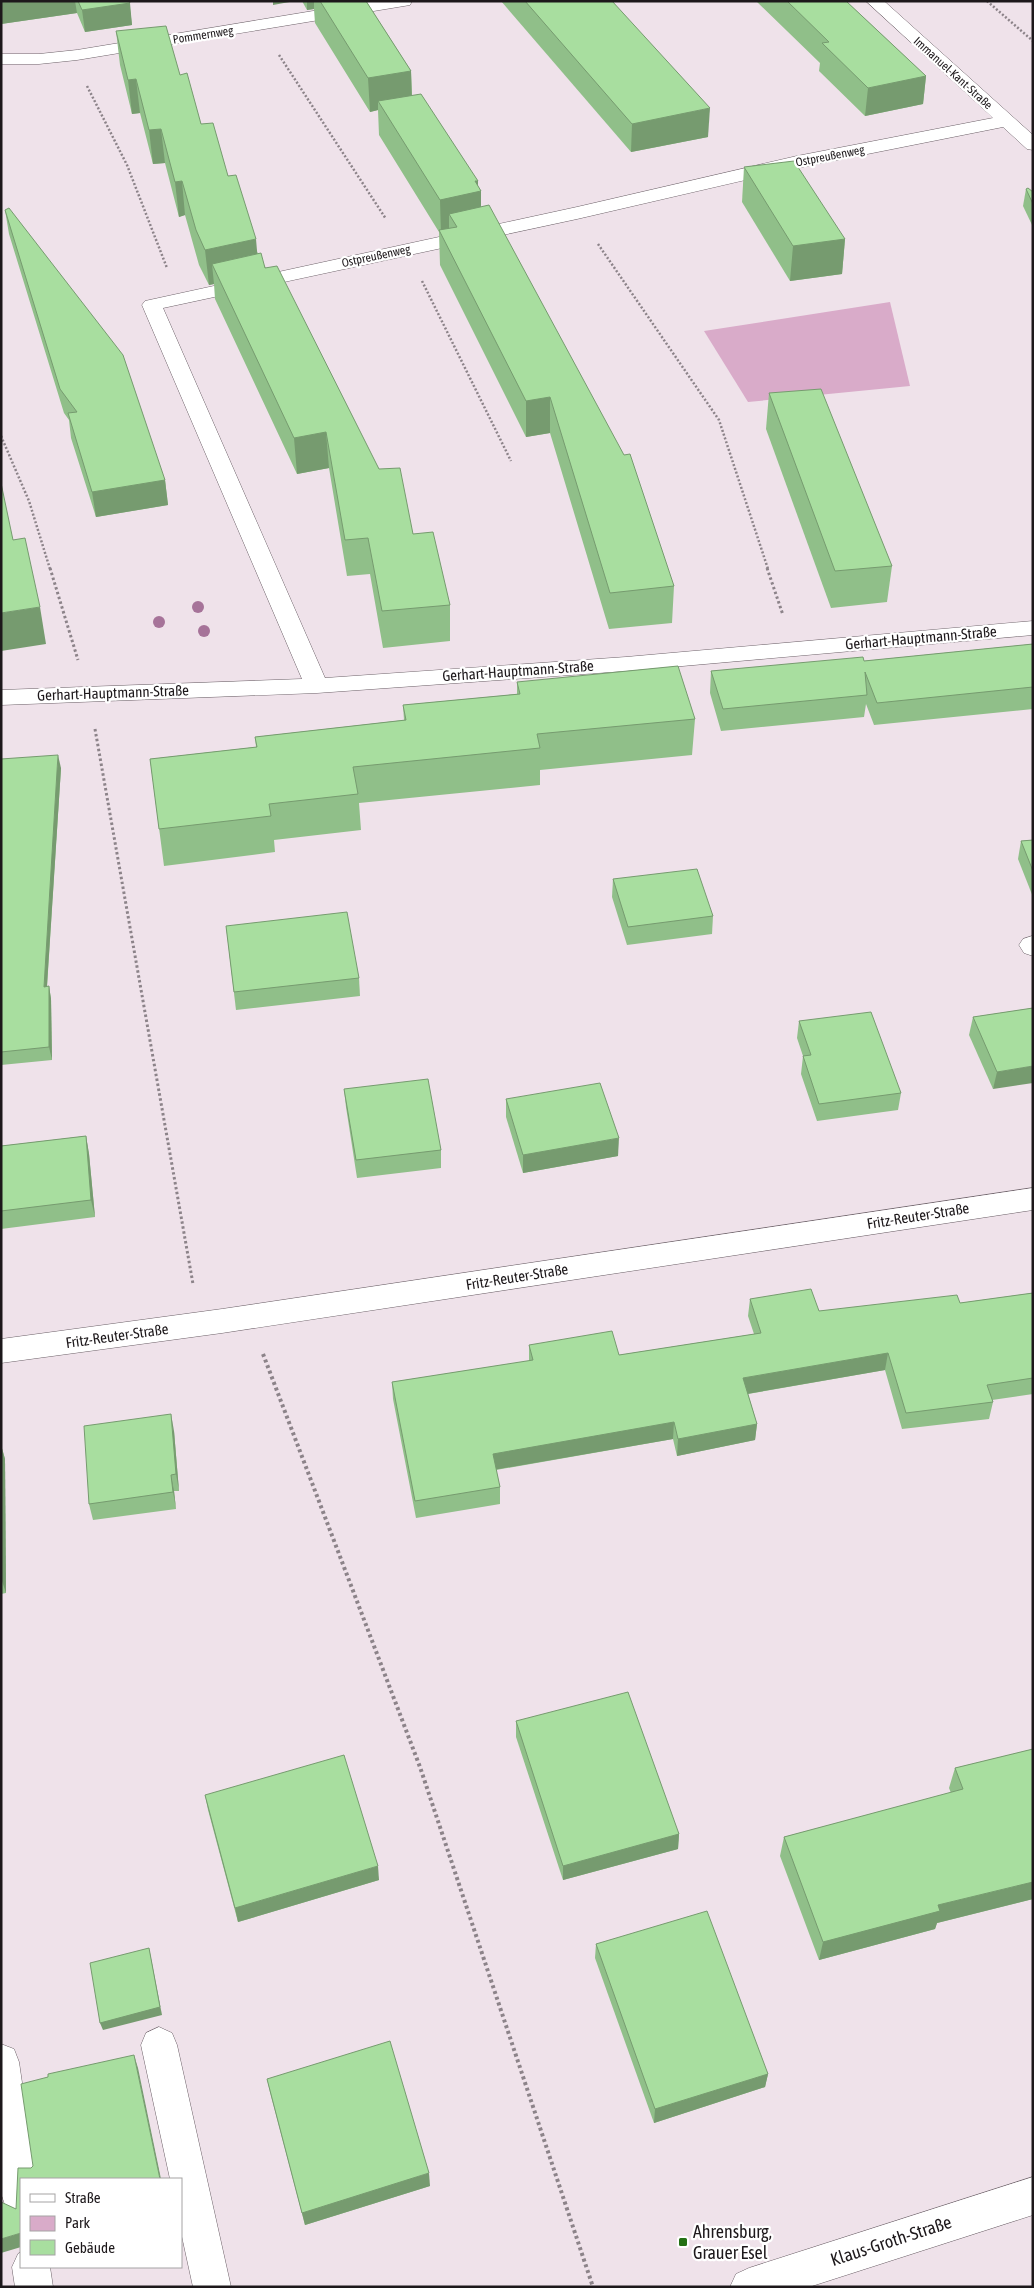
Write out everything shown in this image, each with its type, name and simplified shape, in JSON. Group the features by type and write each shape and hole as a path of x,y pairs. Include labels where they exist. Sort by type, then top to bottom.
{"street":[{"name":"Pommernweg","path":"1,59 24,61 75,55 261,26 404,1"},
{"name":"Immanuel-Kant-Straße","path":"874,1 1033,145"},
{"name":"Ostpreußenweg","path":"317,686 152,305 577,213 797,162 1006,122"},
{"name":"Gerhart-Hauptmann-Straße","path":"1,698 317,686 626,664 1033,628"},
{"name":"Fritz-Reuter-Straße","path":"1,1351 222,1321 1033,1199"},
{"path":"159,2045 212,2287"},
{"path":"1,2062 20,2194"},
{"name":"Klaus-Groth-Straße","path":"750,2287 1033,2196"},
{"path":"31,2268 34,2287"}],"path":[{"path":"987,1 1033,41"},
{"path":"75,55 89,91 127,165 179,298"},
{"path":"577,213 719,420 794,648"},
{"path":"1,436 29,502 89,694 194,1286 222,1321 260,1346 420,1767 593,2287"}],"green space":[{"path":"890,302 910,386 748,402 704,331"}],"building":[{"path":"78,1 129,1 130,3 82,10"},
{"path":"320,1 366,1 411,71 368,78"},
{"path":"525,1 612,1 710,108 632,124"},
{"path":"787,1 846,1 926,76 868,88 822,43 829,42"},
{"path":"166,26 180,75 187,73 201,124 213,123 228,176 236,175 256,239 205,250 196,230 182,181 175,182 161,129 149,130 136,79 128,80 116,31"},
{"path":"421,94 478,181 475,181 481,191 440,200 378,101"},
{"path":"794,161 845,239 793,246 744,167"},
{"path":"1028,188 1033,192 1033,204 1026,189"},
{"path":"489,205 624,455 630,454 674,586 610,593 550,397 526,401 439,230 457,227 449,214"},
{"path":"9,208 123,355 165,480 92,492 68,413 77,412 60,389 5,210"},
{"path":"261,253 265,268 277,266 379,469 400,468 413,534 433,532 450,605 382,611 368,538 345,540 326,432 294,438 212,264"},
{"path":"821,389 892,566 835,571 769,393"},
{"path":"1,483 13,540 25,538 40,607 1,613"},
{"path":"1033,644 1033,687 877,703 865,672 867,695 723,709 711,671 863,657 864,661"},
{"path":"678,666 695,719 537,734 540,748 353,767 358,794 269,804 271,816 159,829 150,759 257,747 255,737 406,720 403,705 520,694 517,682"},
{"path":"58,755 44,987 49,986 49,1047 1,1052 1,759"},
{"path":"1033,840 1033,871 1021,841"},
{"path":"697,869 713,916 628,927 613,879"},
{"path":"347,912 359,978 234,992 226,926"},
{"path":"1033,1008 1033,1066 997,1072 973,1017"},
{"path":"871,1012 901,1093 819,1104 803,1056 811,1055 799,1021"},
{"path":"428,1079 441,1150 356,1160 344,1089"},
{"path":"600,1083 619,1138 523,1155 506,1099"},
{"path":"86,1136 91,1200 1,1211 1,1146"},
{"path":"811,1289 819,1311 957,1295 960,1303 1033,1293 1033,1378 987,1385 993,1402 906,1413 888,1353 743,1378 757,1424 678,1439 674,1422 493,1454 500,1487 415,1501 392,1382 533,1360 529,1345 612,1331 619,1355 761,1333 750,1299"},
{"path":"171,1414 176,1474 171,1475 173,1492 89,1504 84,1426"},
{"path":"628,1692 679,1834 563,1866 516,1721"},
{"path":"1033,1749 1033,1882 938,1905 940,1911 823,1942 784,1837 963,1789 955,1768"},
{"path":"344,1755 378,1866 235,1908 205,1795"},
{"path":"707,1911 768,2074 655,2109 596,1944"},
{"path":"149,1948 160,2007 100,2023 90,1963"},
{"path":"390,2041 429,2173 302,2213 267,2079"},
{"path":"134,2055 160,2178 20,2178 20,2233 1,2239 1,2202 16,2209 18,2168 31,2168 33,2166 21,2084 48,2077 48,2074"}],"place":[{"name":"Ahrensburg, Grauer Esel","path":"683,2242"}]}
